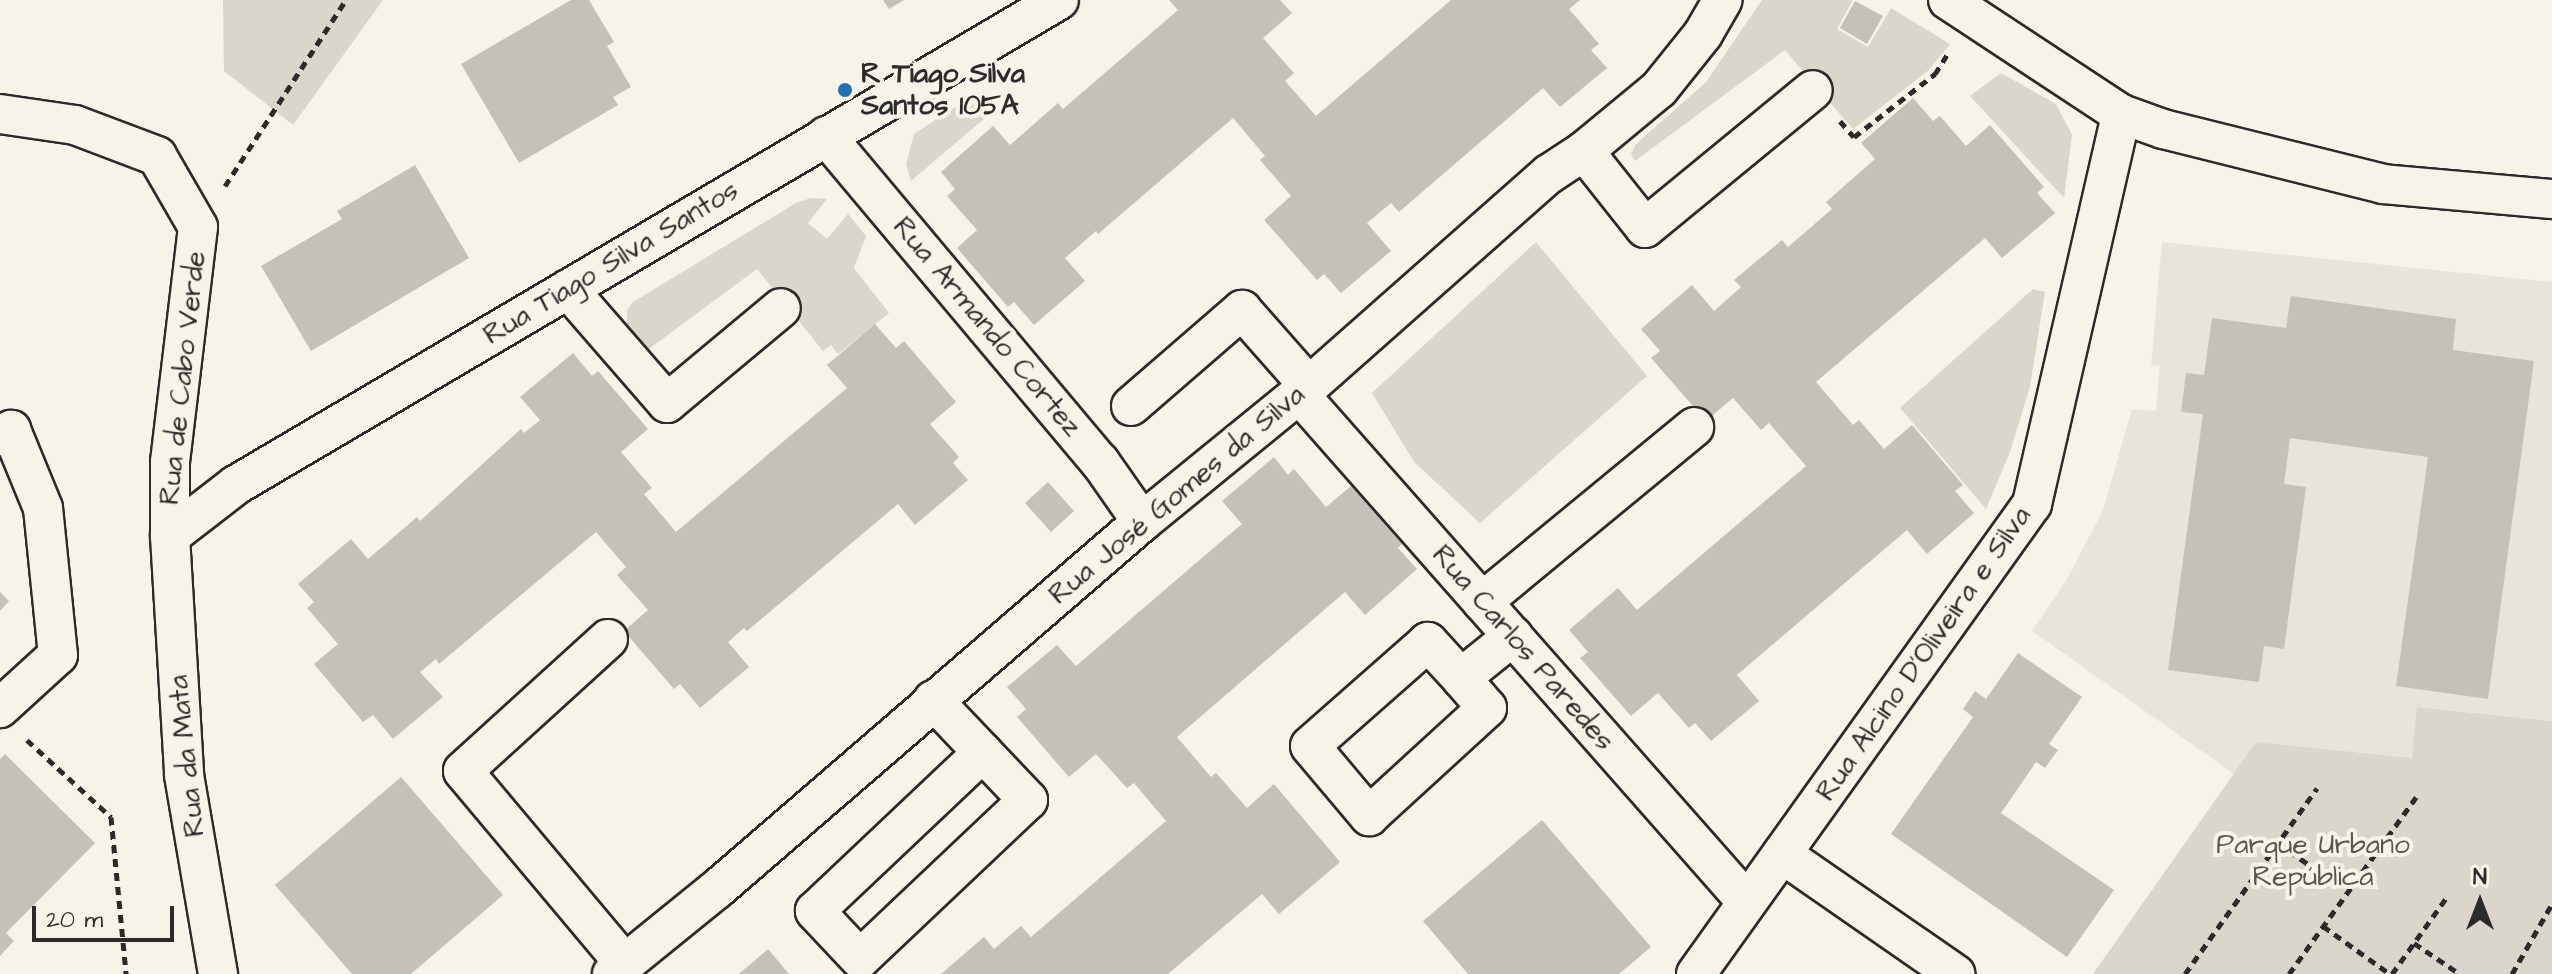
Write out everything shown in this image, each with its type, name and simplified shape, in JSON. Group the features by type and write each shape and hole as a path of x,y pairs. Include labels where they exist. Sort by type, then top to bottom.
{"street":[{"name":"Rua Tiago Silva Santos","path":"170,536 236,485 1059,0"},
{"name":"Rua José Gomes da Silva","path":"618,968 717,889 1142,522 1304,390 1549,174 1584,151 1659,89 1703,34 1723,0"},
{"path":"1961,7 2121,114 2163,129 2383,184 2552,199"},
{"path":"1584,151 1645,228 1813,90"},
{"name":"Rua de Cabo Verde","path":"0,114 75,125 157,156 198,227 170,462 170,536"},
{"name":"Rua Alcino D'Oliveira e Silva","path":"1696,974 2032,504 2121,114"},
{"name":"Rua Armando Cortez","path":"826,136 1100,462 1142,522"},
{"path":"568,289 667,403 781,308"},
{"name":"Rua Carlos Paredes","path":"1131,406 1242,310 1304,390 1482,602 1746,901"},
{"path":"4,424 43,508 58,655 11,722"},
{"path":"1482,602 1694,427"},
{"name":"Rua da Mata","path":"170,536 184,775 218,974"},
{"path":"1461,678 1513,636"},
{"path":"608,639 463,771 618,968"},
{"path":"1428,642 1461,678 1487,708 1369,816 1310,746 1428,642"},
{"path":"933,700 983,752 1028,800 860,959 815,911 983,752"},
{"path":"1782,854 1955,974"}],"path":[{"path":"198,227 346,0"},
{"path":"1854,137 1935,74 1961,7"},
{"path":"11,722 111,817 126,974"},
{"path":"2185,974 2317,788"},
{"path":"2289,974 2416,797"},
{"path":"2277,843 2348,891"},
{"path":"2323,926 2391,974 2447,897"},
{"path":"2512,974 2552,904"},
{"path":"2414,943 2460,974"}],"shaded area":[{"path":"2162,242 2552,282 2552,721 2418,707 2412,758 2257,742 2234,774 2032,631 2067,579 2103,510 2132,409 2156,411 2160,366 2151,365"}],"green space":[{"path":"223,0 383,0 293,125 224,71"},
{"path":"1762,0 1853,0 1837,29 1868,47 1891,8 1950,44 1929,70 1853,129 1785,50 1635,161 1631,154 1636,144 1706,82"},
{"path":"2001,73 2056,104 2072,135 2064,198 1970,96"},
{"path":"967,99 985,118 911,181 906,165 914,134"},
{"path":"811,198 827,199 808,223 827,239 848,214 866,236 854,268 889,313 838,354 831,345 823,351 757,269 646,351 627,324 627,310 633,302 796,203"},
{"path":"1536,242 1647,376 1480,523 1414,462 1372,393"},
{"path":"2033,289 2045,292 2030,387 2010,452 1986,509 1900,408"},
{"name":"Parque Urbano República","path":"2417,707 2552,721 2552,974 2093,974 2256,742 2412,758"}],"building":[{"path":"571,0 589,0 614,42 607,46 631,87 613,97 618,105 519,163 461,64"},
{"path":"883,0 904,0 889,9"},
{"path":"1169,0 1280,0 1292,13 1263,38 1294,73 1285,81 1316,116 1451,0 1580,0 1569,9 1599,44 1591,50 1607,68 1560,107 1543,88 1399,212 1391,203 1367,223 1391,251 1341,293 1324,274 1317,280 1264,220 1291,196 1260,160 1265,156 1233,118 1098,234 1096,231 1065,258 1085,281 1034,325 1014,302 1008,307 957,248 977,230 947,196 955,189 941,172 993,126 1010,145 1058,103 1063,109 1178,10"},
{"path":"1855,1 1883,16 1867,44 1840,28"},
{"path":"1913,98 1933,121 1940,116 1966,146 1990,125 2044,187 2037,193 2055,213 2002,258 1985,238 1816,382 1853,425 1859,420 1884,449 1912,425 1963,485 1955,491 1974,513 1927,554 1907,530 1737,675 1759,701 1711,741 1695,723 1689,728 1658,693 1631,716 1580,658 1588,652 1569,630 1618,588 1637,610 1806,466 1769,423 1761,430 1733,398 1706,421 1651,358 1660,351 1641,329 1692,285 1714,311 1741,287 1734,280 1782,240 1788,247 1832,209 1826,202 1875,159 1861,143"},
{"path":"415,165 469,258 311,351 261,266 342,219 337,211"},
{"path":"2291,296 2456,319 2453,350 2534,361 2488,699 2396,686 2428,457 2290,438 2284,484 2306,487 2284,649 2264,646 2259,682 2168,670 2203,414 2181,412 2186,373 2204,375 2212,318 2286,328"},
{"path":"875,324 896,348 904,341 956,402 930,424 959,457 953,463 968,480 915,525 898,504 747,631 744,628 728,642 749,667 700,708 680,684 674,689 624,631 648,610 617,575 626,567 596,532 439,664 436,659 420,672 443,697 393,739 373,715 363,722 314,664 338,644 307,608 314,602 298,584 351,539 368,559 417,517 420,521 521,429 524,433 540,420 520,397 573,353 592,376 598,371 648,429 621,452 652,488 644,494 676,532 847,388 827,365"},
{"path":"1274,457 1288,475 1294,469 1326,507 1351,486 1402,544 1398,548 1417,569 1365,615 1345,592 1177,737 1211,777 1216,773 1247,808 1274,784 1340,862 1279,914 1262,894 1168,974 941,974 984,937 994,949 1021,926 1031,937 1166,821 1134,783 1127,788 1096,754 1069,777 1017,717 1026,709 1007,687 1057,645 1076,666 1242,524 1222,501"},
{"path":"1048,482 1074,511 1051,532 1025,503"},
{"path":"0,592 9,601 0,611"},
{"path":"2018,653 2082,697 2049,744 2058,750 2045,768 2036,762 2001,813 2114,890 2067,957 1891,834 1973,717 1963,709 1975,691 1986,699"},
{"path":"5,754 95,843 6,933 14,941 0,956 0,759"},
{"path":"401,777 503,895 411,974 352,974 275,885"},
{"path":"1542,820 1651,947 1619,974 1468,974 1423,921"},
{"path":"768,949 789,974 739,974"}],"place":[{"name":"R Tiago Silva Santos 105A","path":"845,90"}]}
